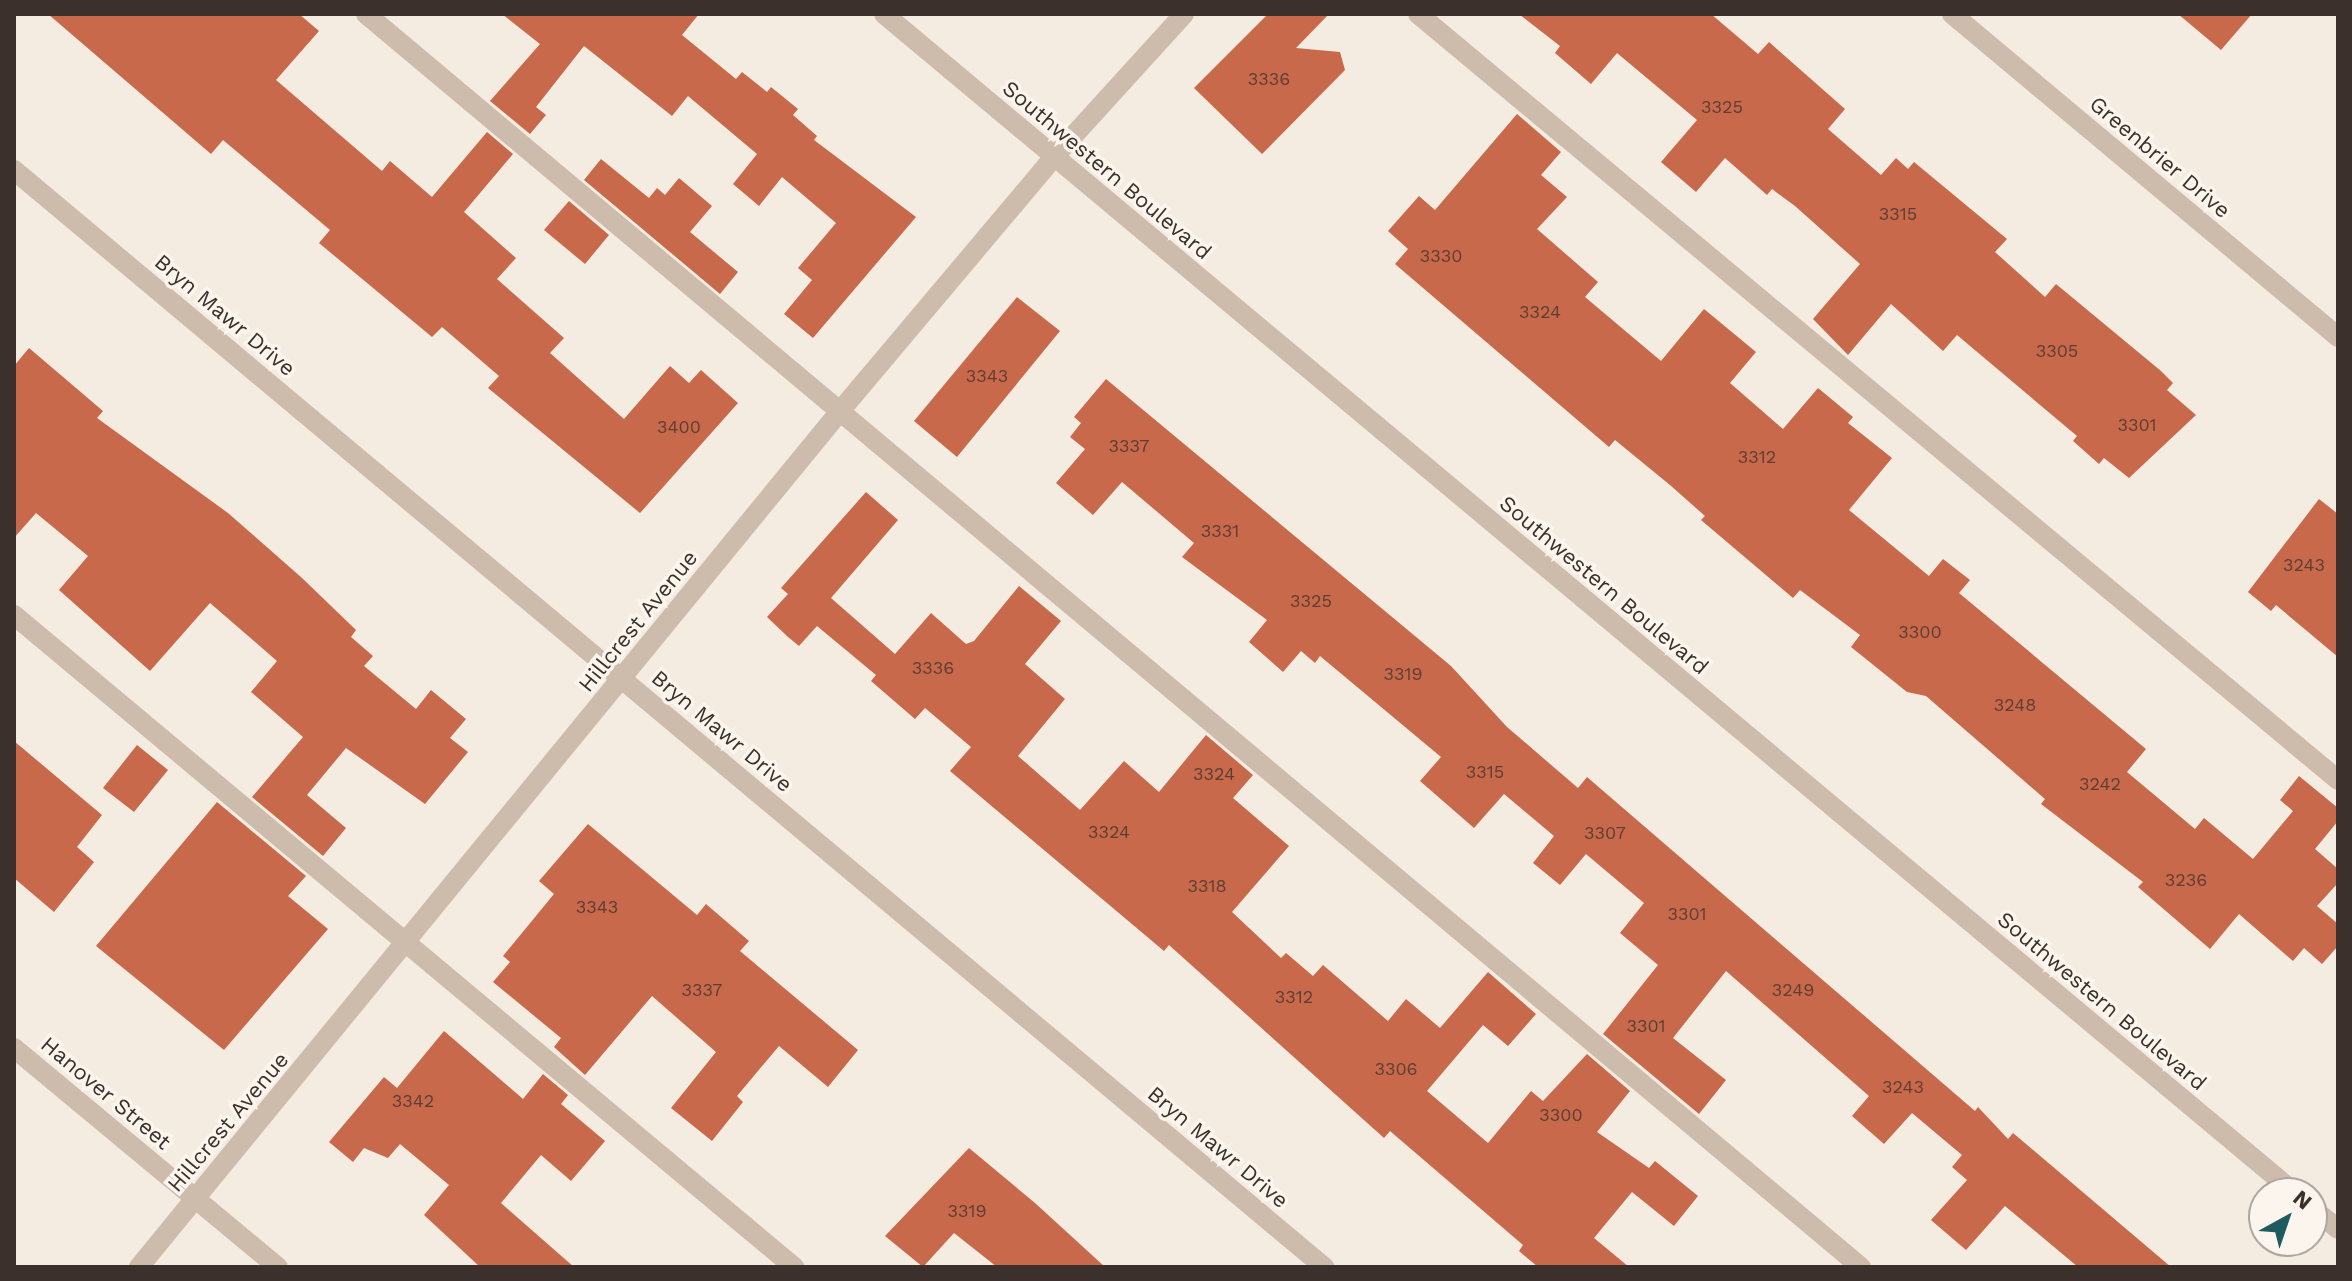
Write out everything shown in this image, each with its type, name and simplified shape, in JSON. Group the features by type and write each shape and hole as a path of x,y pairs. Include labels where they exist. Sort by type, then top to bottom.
{"street":[{"path":"366,14 1861,1267"},
{"name":"Southwestern Boulevard","path":"884,14 2276,1177"},
{"name":"Hillcrest Avenue","path":"139,1267 408,944 841,410 1054,157 1184,14"},
{"path":"1418,14 2338,780"},
{"name":"Greenbrier Drive","path":"1952,14 2338,337"},
{"name":"Bryn Mawr Drive","path":"14,170 1324,1267"},
{"path":"14,615 794,1267"},
{"name":"Hanover Street","path":"14,1048 278,1267"}],"building":[{"path":"48,14 299,14 319,31 276,80 382,171 390,161 432,197 487,132 513,154 464,212 516,258 497,279 564,338 550,353 624,419 670,366 689,383 701,370 738,403 640,513 488,388 499,376 442,327 432,337 319,243 330,230 223,140 211,154"},
{"path":"502,14 699,14 682,35 736,79 742,72 767,92 771,87 798,109 793,115 817,136 814,140 916,217 813,338 784,314 812,280 798,268 836,223 782,177 759,206 733,184 757,154 688,96 672,116 584,46 536,107 546,115 530,134 490,101 540,44"},
{"path":"1268,14 1329,14 1296,48 1340,52 1345,70 1262,154 1194,88"},
{"path":"1519,14 1711,14 1758,54 1769,42 1845,109 1828,129 1881,175 1896,158 1908,169 1914,162 2007,239 1995,252 2045,297 2056,284 2161,371 2173,383 2167,390 2196,415 2129,478 2104,458 2099,464 2073,441 2077,436 1957,335 1943,351 1891,304 1848,355 1813,319 1860,264 1795,206 1772,189 1767,195 1725,158 1696,192 1661,162 1697,120 1617,53 1591,84 1555,53 1560,46"},
{"path":"2178,14 2252,14 2221,50"},
{"path":"1517,114 1561,152 1541,175 1567,197 1537,229 1598,282 1585,297 1661,361 1704,309 1756,352 1730,383 1783,429 1818,388 1853,417 1848,423 1892,458 1849,510 1929,576 1943,559 1970,580 1959,593 2146,749 2127,772 2195,829 2204,818 2253,859 2293,811 2280,800 2299,776 2338,808 2338,821 2315,849 2338,869 2338,883 2317,906 2338,924 2338,946 2322,964 2304,948 2293,961 2239,914 2210,949 2138,887 2143,882 2041,804 2045,799 1926,696 1907,692 1851,647 1860,635 1800,590 1793,598 1701,520 1705,516 1670,485 1615,440 1609,447 1395,264 1408,249 1388,231 1419,196 1435,210"},
{"path":"601,159 649,198 657,188 665,195 679,178 712,206 690,232 738,272 720,294 584,180"},
{"path":"569,201 609,235 585,264 544,230"},
{"path":"1017,297 1060,331 957,457 914,421"},
{"path":"29,348 103,411 97,418 228,513 302,578 356,630 351,637 373,656 364,666 416,709 431,690 466,719 450,738 468,752 425,804 346,748 307,795 346,828 323,856 252,797 303,737 251,692 277,661 210,603 150,671 59,590 88,556 36,513 14,538 14,366"},
{"path":"1106,379 1451,666 1507,727 1578,788 1587,777 1975,1111 1978,1107 2008,1139 2013,1133 2171,1267 2078,1267 2005,1206 1966,1250 1931,1220 1967,1180 1952,1167 1962,1155 1912,1113 1884,1144 1852,1116 1869,1096 1726,971 1673,1038 1726,1080 1699,1114 1603,1034 1658,965 1620,933 1644,903 1586,854 1560,885 1533,863 1554,836 1504,794 1474,828 1420,781 1441,757 1320,656 1315,663 1301,651 1283,672 1249,642 1267,620 1182,557 1194,543 1122,482 1093,515 1056,483 1085,449 1070,437 1081,423 1074,417"},
{"path":"866,492 898,520 831,598 895,654 931,613 966,644 974,641 1019,586 1061,621 1025,664 1065,699 1018,756 1080,810 1124,761 1159,792 1206,735 1253,775 1233,798 1289,846 1232,912 1281,958 1286,953 1313,976 1323,965 1388,1021 1406,999 1440,1028 1488,972 1536,1014 1508,1046 1483,1025 1427,1091 1488,1143 1531,1091 1543,1101 1587,1054 1630,1091 1597,1132 1649,1168 1655,1161 1698,1196 1674,1226 1632,1192 1594,1238 1629,1267 1538,1267 1519,1251 1523,1245 1390,1131 1384,1138 1169,945 1164,951 950,771 971,747 925,708 915,719 871,681 876,675 817,626 799,646 788,637 767,617 788,594 781,588"},
{"path":"2319,499 2338,514 2338,657 2276,605 2271,611 2248,592"},
{"path":"14,741 102,815 77,847 94,862 54,912 14,878"},
{"path":"137,745 168,770 134,812 103,788"},
{"path":"217,802 306,876 288,896 328,929 224,1050 96,946"},
{"path":"588,824 697,915 706,904 749,941 740,951 858,1050 828,1087 779,1046 737,1096 743,1102 712,1141 671,1108 716,1052 652,996 585,1075 554,1047 561,1038 493,982 510,962 503,956 554,894 539,881"},
{"path":"444,1031 523,1099 543,1074 568,1095 561,1104 605,1141 571,1181 541,1155 501,1203 574,1267 480,1267 424,1215 449,1185 400,1144 388,1158 364,1148 353,1162 329,1142 384,1077 397,1088"},
{"path":"969,1148 1105,1267 997,1267 954,1233 923,1267 885,1236"}]}
